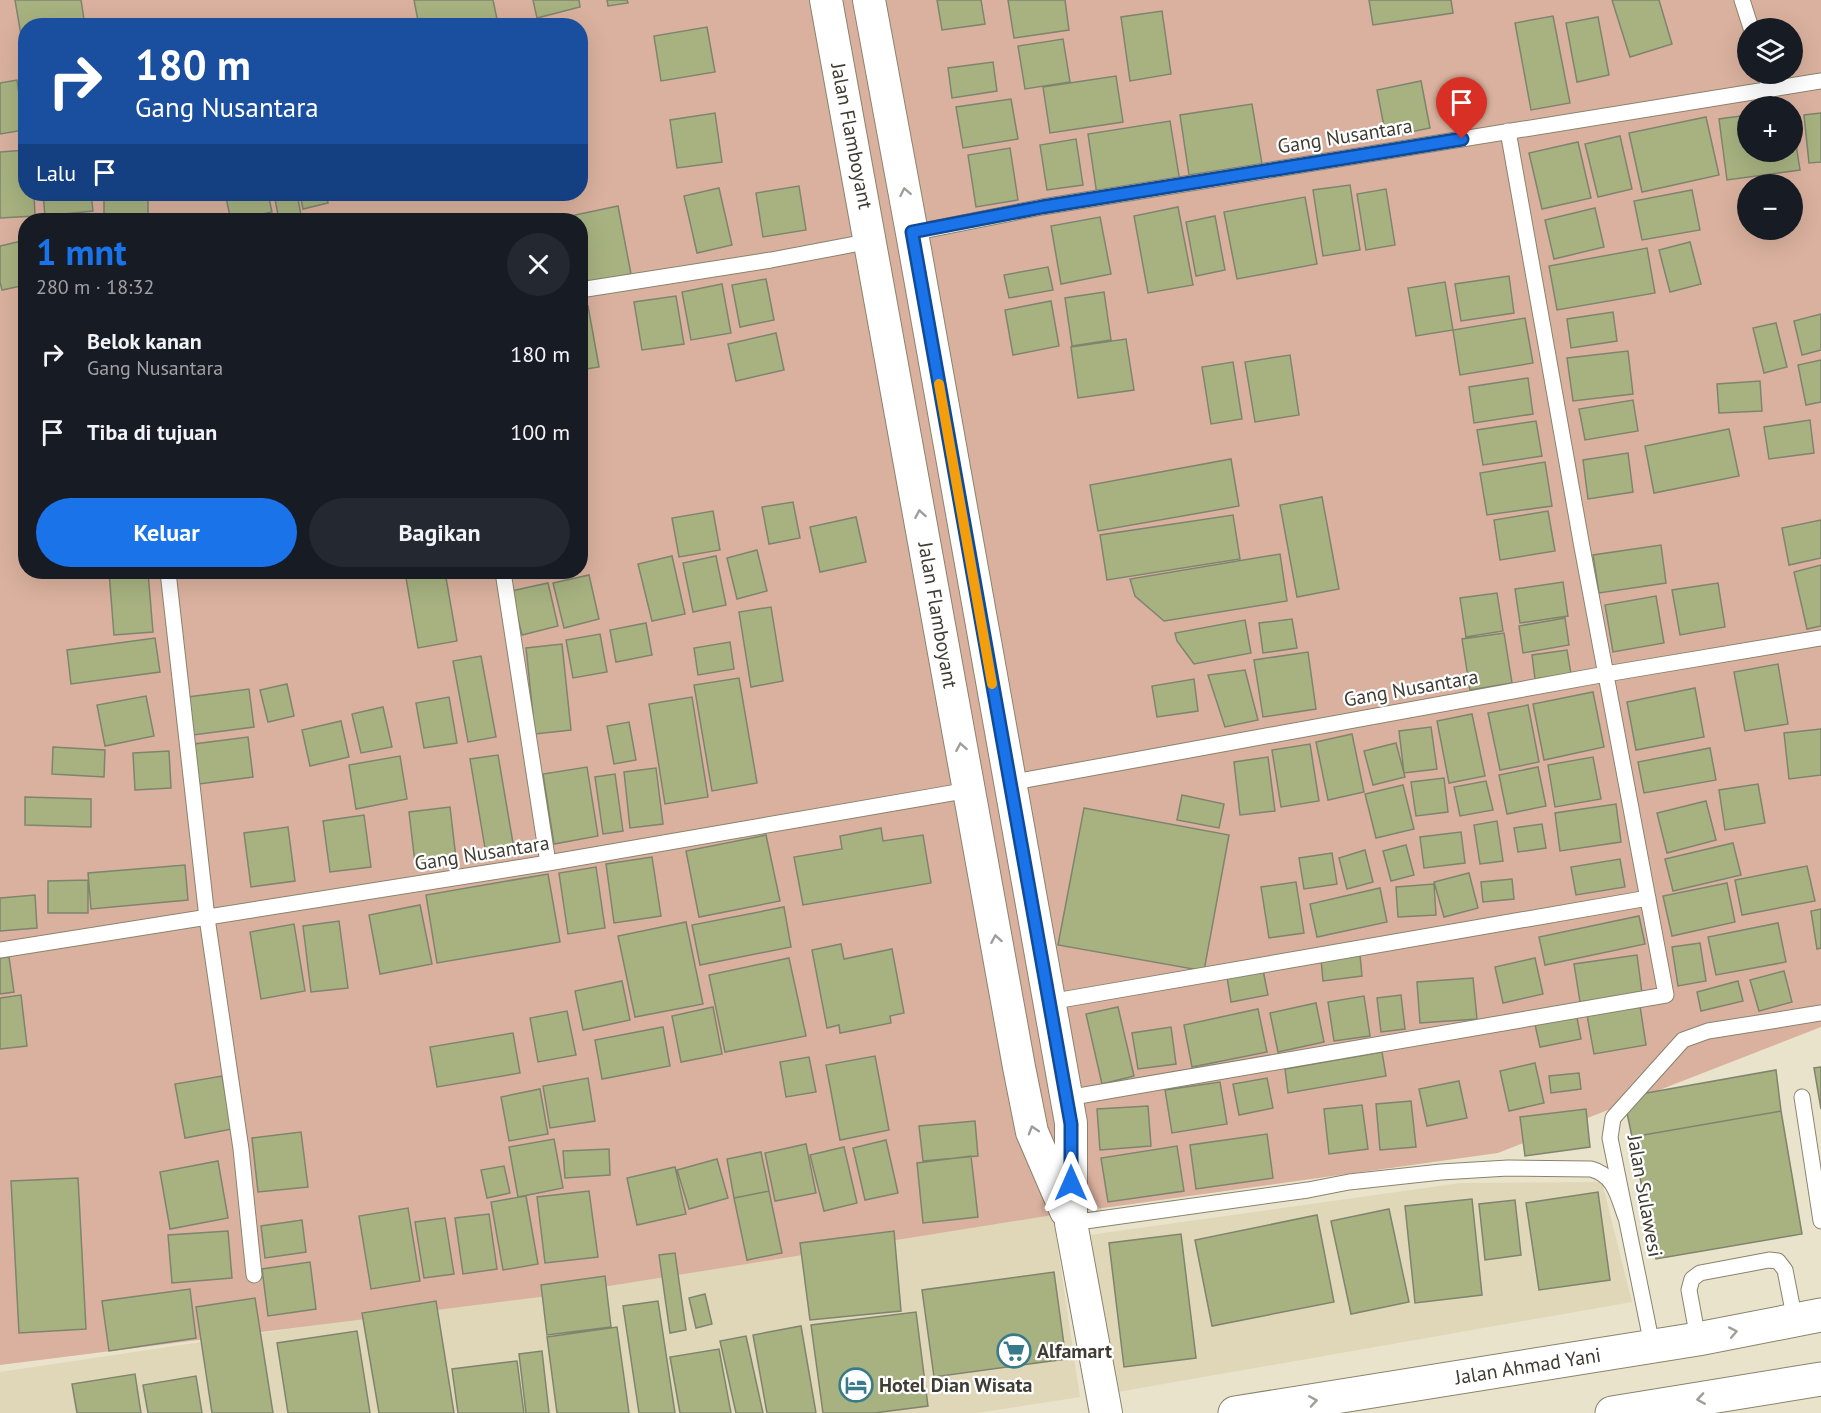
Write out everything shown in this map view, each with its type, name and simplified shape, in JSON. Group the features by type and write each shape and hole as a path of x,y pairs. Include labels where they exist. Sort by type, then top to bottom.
{"main road":[{"name":"Jalan Ahmad Yani","path":"1234,1413 1367,1403 1652,1345 1698,1339 1808,1318"},
{"path":"1612,1413 1775,1400 1821,1379"}],"street":[{"name":"Jalan Flamboyant","path":"826,0 1032,1132 1071,1223"},
{"name":"Jalan Flamboyant","path":"869,0 952,453 1017,782 1049,1002 1071,1124 1071,1223 1106,1413"},
{"path":"911,461 952,453"},
{"path":"969,790 1017,782"},
{"path":"1019,1067 1059,1059"}],"lane":[{"path":"1742,0 1748,18"},
{"name":"Gang Nusantara","path":"912,232 1042,207 1821,81"},
{"path":"1768,84 1770,91"},
{"path":"1067,1098 1666,995 1508,131"},
{"path":"588,289 771,260 871,241"},
{"path":"169,579 207,918 241,1149 254,1275"},
{"path":"504,579 548,863"},
{"name":"Gang Nusantara","path":"1017,782 1606,674 1821,638"},
{"name":"Gang Nusantara","path":"0,950 548,863 969,790"},
{"path":"1049,1002 1648,898"},
{"name":"Jalan Sulawesi","path":"1652,1345 1610,1138 1613,1118 1683,1040 1708,1030 1821,1013"},
{"path":"1802,1097 1821,1221"},
{"path":"1071,1223 1308,1190 1349,1182 1442,1172 1508,1168 1591,1169 1603,1172 1612,1182 1626,1218"},
{"path":"1698,1339 1689,1290 1692,1279 1700,1273 1769,1260 1778,1261 1785,1270 1808,1318"}],"shaded area":[{"path":"0,0 1821,0 1821,1027 1498,1153 1053,1215 540,1297 0,1365"},
{"path":"1602,1182 1632,1302 1118,1392 1089,1235 1461,1183"},
{"path":"1053,1215 1080,1397 977,1413 0,1413 0,1372"}],"building":[{"path":"15,0 81,0 84,18 18,18"},
{"path":"414,0 493,0 497,18 417,18"},
{"path":"533,0 579,0 580,7 537,18"},
{"path":"607,0 627,0 628,3 608,6"},
{"path":"937,0 981,0 985,24 942,30"},
{"path":"1008,0 1065,0 1069,30 1014,38"},
{"path":"1369,0 1451,0 1453,13 1373,25"},
{"path":"1612,0 1659,0 1672,44 1630,57"},
{"path":"1162,11 1171,74 1130,81 1121,17"},
{"path":"1553,16 1570,103 1531,110 1515,23"},
{"path":"1598,17 1609,75 1577,82 1566,23"},
{"path":"707,27 715,72 661,81 654,36"},
{"path":"1063,39 1070,82 1025,89 1018,46"},
{"path":"993,62 997,91 952,98 948,68"},
{"path":"1116,76 1123,122 1050,133 1043,87"},
{"path":"17,80 18,131 0,134 0,83"},
{"path":"1421,81 1430,128 1386,137 1377,90"},
{"path":"1011,99 1018,139 963,148 956,107"},
{"path":"1252,104 1262,164 1189,175 1180,115"},
{"path":"715,113 722,162 677,168 670,120"},
{"path":"1821,113 1821,162 1809,163 1804,115"},
{"path":"1706,117 1719,175 1642,192 1629,133"},
{"path":"1737,117 1737,162 1799,162 1800,170 1771,174 1737,174 1737,179 1727,180 1719,119"},
{"path":"1170,121 1180,182 1097,195 1088,134"},
{"path":"1620,136 1632,189 1598,197 1585,144"},
{"path":"1076,139 1083,185 1047,190 1040,145"},
{"path":"1578,142 1591,198 1542,209 1529,153"},
{"path":"1010,148 1018,200 976,207 968,155"},
{"path":"18,151 18,201 34,201 35,213 18,213 18,217 0,218 0,152"},
{"path":"1350,185 1360,250 1323,256 1313,190"},
{"path":"799,186 806,230 763,237 756,193"},
{"path":"719,188 732,245 697,253 684,196"},
{"path":"1386,189 1395,245 1366,250 1357,194"},
{"path":"1692,190 1700,230 1642,240 1634,201"},
{"path":"1305,197 1317,264 1237,279 1224,212"},
{"path":"44,201 92,201 93,211 45,213"},
{"path":"104,201 148,201 148,213 104,213"},
{"path":"227,201 270,201 272,212 267,213 229,213"},
{"path":"275,201 298,201 301,213 278,213"},
{"path":"301,201 328,201 328,203 303,209"},
{"path":"618,206 631,274 588,282 588,213 585,213"},
{"path":"1178,207 1193,285 1148,293 1134,216"},
{"path":"1595,208 1604,247 1554,259 1545,220"},
{"path":"1215,216 1225,270 1196,276 1186,222"},
{"path":"1100,217 1111,274 1061,284 1051,226"},
{"path":"18,242 18,287 2,290 0,246"},
{"path":"1690,242 1701,284 1670,292 1659,250"},
{"path":"1647,248 1655,293 1557,310 1549,266"},
{"path":"1048,267 1053,290 1009,298 1004,275"},
{"path":"1509,276 1514,313 1461,321 1455,284"},
{"path":"766,279 774,320 740,327 732,285"},
{"path":"1445,282 1453,330 1416,336 1408,288"},
{"path":"722,284 731,333 691,340 682,292"},
{"path":"1104,292 1111,340 1072,346 1065,298"},
{"path":"676,296 684,344 642,350 634,302"},
{"path":"1051,301 1059,346 1013,355 1005,310"},
{"path":"588,306 599,367 588,369"},
{"path":"1613,312 1617,341 1571,348 1567,319"},
{"path":"1821,314 1821,350 1802,355 1794,321"},
{"path":"1525,318 1533,363 1460,375 1453,330"},
{"path":"1776,323 1787,367 1764,373 1753,328"},
{"path":"776,333 784,370 736,381 728,344"},
{"path":"1126,339 1134,390 1078,398 1071,347"},
{"path":"1628,351 1633,394 1573,401 1567,358"},
{"path":"1290,355 1299,415 1255,422 1245,362"},
{"path":"1821,360 1821,402 1806,405 1798,365"},
{"path":"1233,362 1242,419 1211,424 1202,367"},
{"path":"1528,378 1533,414 1474,423 1469,387"},
{"path":"1760,381 1762,411 1719,413 1717,384"},
{"path":"1633,400 1638,431 1585,440 1579,409"},
{"path":"1810,420 1814,453 1769,459 1764,427"},
{"path":"1536,421 1542,456 1483,465 1477,430"},
{"path":"1729,429 1739,476 1654,493 1645,446"},
{"path":"1628,453 1633,492 1588,499 1583,460"},
{"path":"1231,459 1239,506 1098,531 1090,485"},
{"path":"1545,462 1552,506 1487,515 1480,473"},
{"path":"1322,497 1339,589 1297,597 1280,505"},
{"path":"793,502 800,538 769,544 762,507"},
{"path":"713,511 720,550 679,557 672,518"},
{"path":"1548,511 1555,551 1500,560 1494,520"},
{"path":"1233,515 1240,559 1107,580 1100,535"},
{"path":"856,517 866,562 820,572 810,527"},
{"path":"1821,520 1821,558 1789,565 1782,528"},
{"path":"1661,545 1666,583 1599,593 1593,555"},
{"path":"757,550 767,591 737,599 727,558"},
{"path":"1280,554 1287,601 1164,621 1135,596 1130,579"},
{"path":"672,556 685,614 652,621 638,564"},
{"path":"716,556 726,605 693,612 683,563"},
{"path":"1821,565 1821,626 1807,629 1794,572"},
{"path":"588,575 599,619 564,628 553,583 571,579 588,579"},
{"path":"110,579 149,579 153,632 114,635"},
{"path":"406,579 446,579 457,641 418,648"},
{"path":"1563,582 1568,616 1520,623 1515,589"},
{"path":"548,583 558,626 522,635 511,591"},
{"path":"1718,583 1725,627 1680,635 1672,590"},
{"path":"1497,593 1503,631 1466,637 1460,598"},
{"path":"1656,596 1664,643 1613,652 1605,605"},
{"path":"771,607 783,681 751,687 739,612"},
{"path":"1565,618 1569,645 1523,653 1519,626"},
{"path":"1292,619 1297,648 1263,653 1259,623"},
{"path":"1245,620 1251,653 1194,664 1177,641 1175,633"},
{"path":"646,623 652,655 616,662 610,630"},
{"path":"1504,633 1512,683 1470,690 1462,639"},
{"path":"600,634 607,672 573,678 566,640"},
{"path":"155,638 160,672 71,684 67,650"},
{"path":"730,642 734,669 698,675 694,648"},
{"path":"562,644 571,730 535,734 526,648"},
{"path":"1567,650 1571,674 1535,679 1532,655"},
{"path":"1308,652 1316,709 1263,717 1254,660"},
{"path":"481,656 496,737 468,742 453,661"},
{"path":"1778,664 1788,724 1745,731 1734,672"},
{"path":"1245,670 1258,720 1225,727 1208,675"},
{"path":"739,678 757,783 712,791 694,685"},
{"path":"1194,679 1198,711 1157,717 1152,686"},
{"path":"287,684 294,716 268,722 260,690"},
{"path":"1695,688 1704,737 1636,750 1627,702"},
{"path":"249,689 254,727 193,735 188,697"},
{"path":"1593,692 1604,747 1544,760 1533,704"},
{"path":"146,696 154,736 105,746 97,705"},
{"path":"449,697 457,743 424,748 416,703"},
{"path":"692,697 708,797 665,804 649,704"},
{"path":"1528,705 1539,762 1500,770 1488,713"},
{"path":"383,707 392,747 361,753 352,714"},
{"path":"1472,714 1485,776 1449,783 1437,721"},
{"path":"341,721 349,757 310,766 302,730"},
{"path":"629,722 636,760 614,764 607,726"},
{"path":"1431,727 1437,769 1404,773 1399,731"},
{"path":"1821,729 1821,775 1789,779 1784,733"},
{"path":"1352,734 1364,792 1328,800 1316,742"},
{"path":"248,737 253,777 199,784 194,744"},
{"path":"1396,743 1405,777 1373,785 1364,751"},
{"path":"1310,744 1319,801 1281,807 1272,750"},
{"path":"53,747 105,750 104,777 52,774"},
{"path":"1710,748 1716,780 1644,793 1638,762"},
{"path":"169,751 171,788 135,790 133,753"},
{"path":"498,755 514,849 486,854 470,759"},
{"path":"400,756 407,799 356,809 349,765"},
{"path":"1268,757 1275,811 1240,815 1234,762"},
{"path":"1593,757 1601,799 1555,807 1548,765"},
{"path":"587,767 598,836 554,844 543,774"},
{"path":"1538,767 1546,806 1507,814 1499,775"},
{"path":"656,768 663,824 630,828 624,772"},
{"path":"615,774 623,831 603,834 595,777"},
{"path":"1444,778 1448,812 1416,816 1411,782"},
{"path":"1486,781 1493,810 1460,816 1454,787"},
{"path":"1758,784 1765,823 1725,830 1719,790"},
{"path":"1403,785 1414,829 1376,838 1365,794"},
{"path":"1182,795 1224,804 1219,828 1177,820"},
{"path":"25,797 91,799 91,827 25,825"},
{"path":"1706,801 1716,840 1667,853 1657,813"},
{"path":"1616,804 1621,842 1560,851 1555,813"},
{"path":"450,807 456,858 415,863 409,812"},
{"path":"1084,808 1229,835 1204,971 1058,945"},
{"path":"364,815 371,867 330,872 323,821"},
{"path":"1497,821 1503,861 1480,864 1474,825"},
{"path":"1542,824 1546,848 1518,852 1514,828"},
{"path":"288,827 295,881 251,887 244,833"},
{"path":"881,828 883,841 923,835 931,883 803,905 794,857 842,849 840,836"},
{"path":"1461,832 1465,863 1424,868 1420,837"},
{"path":"766,835 780,901 699,917 686,851"},
{"path":"1733,843 1741,875 1673,891 1665,859"},
{"path":"1406,845 1414,875 1391,881 1383,851"},
{"path":"1365,850 1373,882 1347,889 1339,858"},
{"path":"1332,853 1337,884 1304,889 1299,858"},
{"path":"652,857 661,916 614,923 606,864"},
{"path":"1620,859 1625,887 1576,895 1571,867"},
{"path":"185,865 188,900 91,909 88,873"},
{"path":"1807,866 1815,901 1742,915 1735,880"},
{"path":"596,867 605,928 568,934 559,873"},
{"path":"1469,873 1478,908 1444,917 1434,882"},
{"path":"548,874 560,942 437,963 426,895"},
{"path":"1512,879 1514,899 1483,902 1481,882"},
{"path":"88,880 88,913 48,913 48,881"},
{"path":"1296,882 1304,933 1269,938 1261,887"},
{"path":"1727,883 1735,922 1672,936 1663,896"},
{"path":"1434,884 1436,915 1398,917 1396,887"},
{"path":"1380,888 1387,922 1317,937 1310,904"},
{"path":"35,895 37,928 0,931 0,898"},
{"path":"420,905 432,964 380,974 369,915"},
{"path":"784,907 791,947 700,965 692,925"},
{"path":"1821,909 1821,948 1817,949 1811,911"},
{"path":"1639,916 1645,944 1545,965 1539,937"},
{"path":"339,921 348,988 311,992 303,926"},
{"path":"686,922 703,1004 635,1017 618,936"},
{"path":"1778,923 1786,962 1716,975 1708,937"},
{"path":"294,924 305,991 261,999 250,932"},
{"path":"1700,943 1706,981 1678,986 1672,947"},
{"path":"841,944 844,959 892,949 904,1013 890,1016 891,1023 840,1033 839,1025 827,1028 812,950"},
{"path":"1360,955 1362,976 1323,981 1321,959"},
{"path":"1637,955 1642,993 1580,1002 1574,964"},
{"path":"9,957 14,992 0,994 0,958"},
{"path":"789,958 806,1036 725,1052 709,975"},
{"path":"1535,958 1543,994 1503,1003 1495,967"},
{"path":"1263,970 1268,995 1231,1002 1227,977"},
{"path":"1784,971 1792,1002 1759,1011 1750,980"},
{"path":"1473,978 1477,1019 1420,1023 1417,982"},
{"path":"622,981 630,1020 583,1030 575,991"},
{"path":"1738,981 1743,1001 1701,1011 1697,992"},
{"path":"21,995 27,1046 0,1049 0,998"},
{"path":"1401,995 1405,1029 1381,1032 1377,998"},
{"path":"1364,996 1370,1036 1334,1041 1328,1002"},
{"path":"1316,1003 1324,1042 1278,1052 1270,1013"},
{"path":"1640,1006 1646,1045 1594,1054 1587,1015"},
{"path":"713,1007 722,1054 681,1062 672,1016"},
{"path":"1118,1007 1134,1076 1102,1084 1086,1014"},
{"path":"1258,1009 1267,1052 1192,1067 1184,1025"},
{"path":"567,1011 576,1055 538,1062 530,1018"},
{"path":"1576,1012 1581,1039 1540,1047 1534,1020"},
{"path":"663,1027 670,1066 602,1079 595,1040"},
{"path":"1171,1027 1176,1064 1138,1069 1132,1033"},
{"path":"513,1033 520,1073 437,1087 430,1047"},
{"path":"1382,1052 1386,1076 1288,1093 1285,1069"},
{"path":"875,1056 889,1130 840,1140 826,1065"},
{"path":"809,1057 816,1092 786,1097 780,1062"},
{"path":"1535,1063 1544,1103 1509,1111 1500,1071"},
{"path":"1821,1067 1821,1109 1814,1068"},
{"path":"1776,1070 1781,1111 1632,1137 1626,1108 1641,1094"},
{"path":"1579,1073 1581,1089 1551,1093 1549,1076"},
{"path":"222,1076 232,1129 185,1138 175,1084"},
{"path":"588,1078 595,1121 550,1128 543,1086"},
{"path":"1267,1078 1273,1108 1239,1115 1233,1084"},
{"path":"1459,1081 1467,1118 1427,1126 1419,1089"},
{"path":"1220,1082 1227,1124 1172,1133 1165,1090"},
{"path":"540,1089 548,1134 509,1141 501,1097"},
{"path":"1411,1101 1416,1147 1380,1150 1376,1104"},
{"path":"1362,1105 1368,1149 1329,1154 1324,1109"},
{"path":"1148,1106 1151,1146 1100,1150 1097,1109"},
{"path":"1586,1109 1590,1147 1525,1156 1520,1117"},
{"path":"1781,1111 1802,1234 1656,1259 1632,1137"},
{"path":"975,1121 978,1156 923,1161 919,1126"},
{"path":"301,1132 308,1187 258,1192 252,1138"},
{"path":"1267,1134 1273,1178 1196,1189 1190,1145"},
{"path":"554,1139 563,1188 518,1197 509,1147"},
{"path":"886,1140 898,1193 865,1200 853,1148"},
{"path":"806,1144 816,1193 775,1201 765,1153"},
{"path":"1177,1146 1184,1191 1108,1202 1101,1158"},
{"path":"844,1147 857,1203 824,1211 810,1155"},
{"path":"609,1149 610,1175 565,1178 563,1151"},
{"path":"761,1152 769,1191 734,1198 727,1159"},
{"path":"971,1156 978,1217 923,1223 917,1163"},
{"path":"717,1159 728,1198 689,1209 677,1170"},
{"path":"218,1161 228,1218 170,1229 160,1172"},
{"path":"504,1166 510,1193 487,1198 481,1170"},
{"path":"675,1167 686,1214 637,1225 627,1178"},
{"path":"78,1178 86,1329 19,1333 11,1181"},
{"path":"589,1191 598,1257 545,1263 537,1197"},
{"path":"769,1191 782,1253 747,1260 734,1198"},
{"path":"1598,1192 1610,1280 1539,1290 1526,1203"},
{"path":"526,1196 538,1264 503,1270 491,1202"},
{"path":"1472,1199 1482,1295 1415,1303 1405,1206"},
{"path":"1515,1200 1521,1255 1485,1260 1479,1204"},
{"path":"408,1208 420,1281 371,1289 359,1216"},
{"path":"1389,1209 1409,1302 1351,1314 1331,1221"},
{"path":"489,1214 497,1269 463,1274 455,1218"},
{"path":"1317,1215 1334,1302 1212,1326 1195,1240"},
{"path":"445,1218 454,1274 424,1278 415,1222"},
{"path":"302,1220 306,1252 265,1258 261,1226"},
{"path":"228,1231 232,1278 172,1283 168,1235"},
{"path":"894,1231 901,1311 810,1320 800,1243"},
{"path":"1181,1234 1196,1358 1124,1367 1109,1243"},
{"path":"675,1253 686,1330 670,1333 659,1255"},
{"path":"310,1262 316,1309 268,1316 262,1269"},
{"path":"1054,1272 1066,1359 934,1377 922,1290"},
{"path":"605,1276 611,1327 547,1335 541,1285"},
{"path":"190,1289 196,1338 109,1351 102,1301"},
{"path":"705,1294 712,1324 696,1328 689,1298"},
{"path":"255,1298 273,1413 212,1413 196,1307"},
{"path":"436,1301 454,1413 379,1413 362,1313"},
{"path":"658,1301 675,1413 639,1413 623,1306"},
{"path":"916,1312 928,1406 874,1413 823,1413 811,1325"},
{"path":"801,1326 816,1413 767,1413 753,1335"},
{"path":"617,1327 629,1413 557,1413 547,1337"},
{"path":"357,1331 370,1413 288,1413 277,1343"},
{"path":"746,1336 763,1413 736,1413 720,1341"},
{"path":"719,1349 731,1413 680,1413 670,1357"},
{"path":"542,1351 549,1413 526,1413 519,1354"},
{"path":"517,1361 524,1413 458,1413 452,1369"},
{"path":"135,1374 141,1413 77,1413 72,1384"},
{"path":"196,1376 202,1413 148,1413 143,1385"}],"slow traffic":[{"path":"939,384 992,684"}],"place":[{"name":"Alfamart","path":"1014,1351"},
{"name":"Hotel Dian Wisata","path":"856,1385"}],"route":[{"path":"1071,1183 1071,1124 912,232 1042,207 1462,139"}]}
